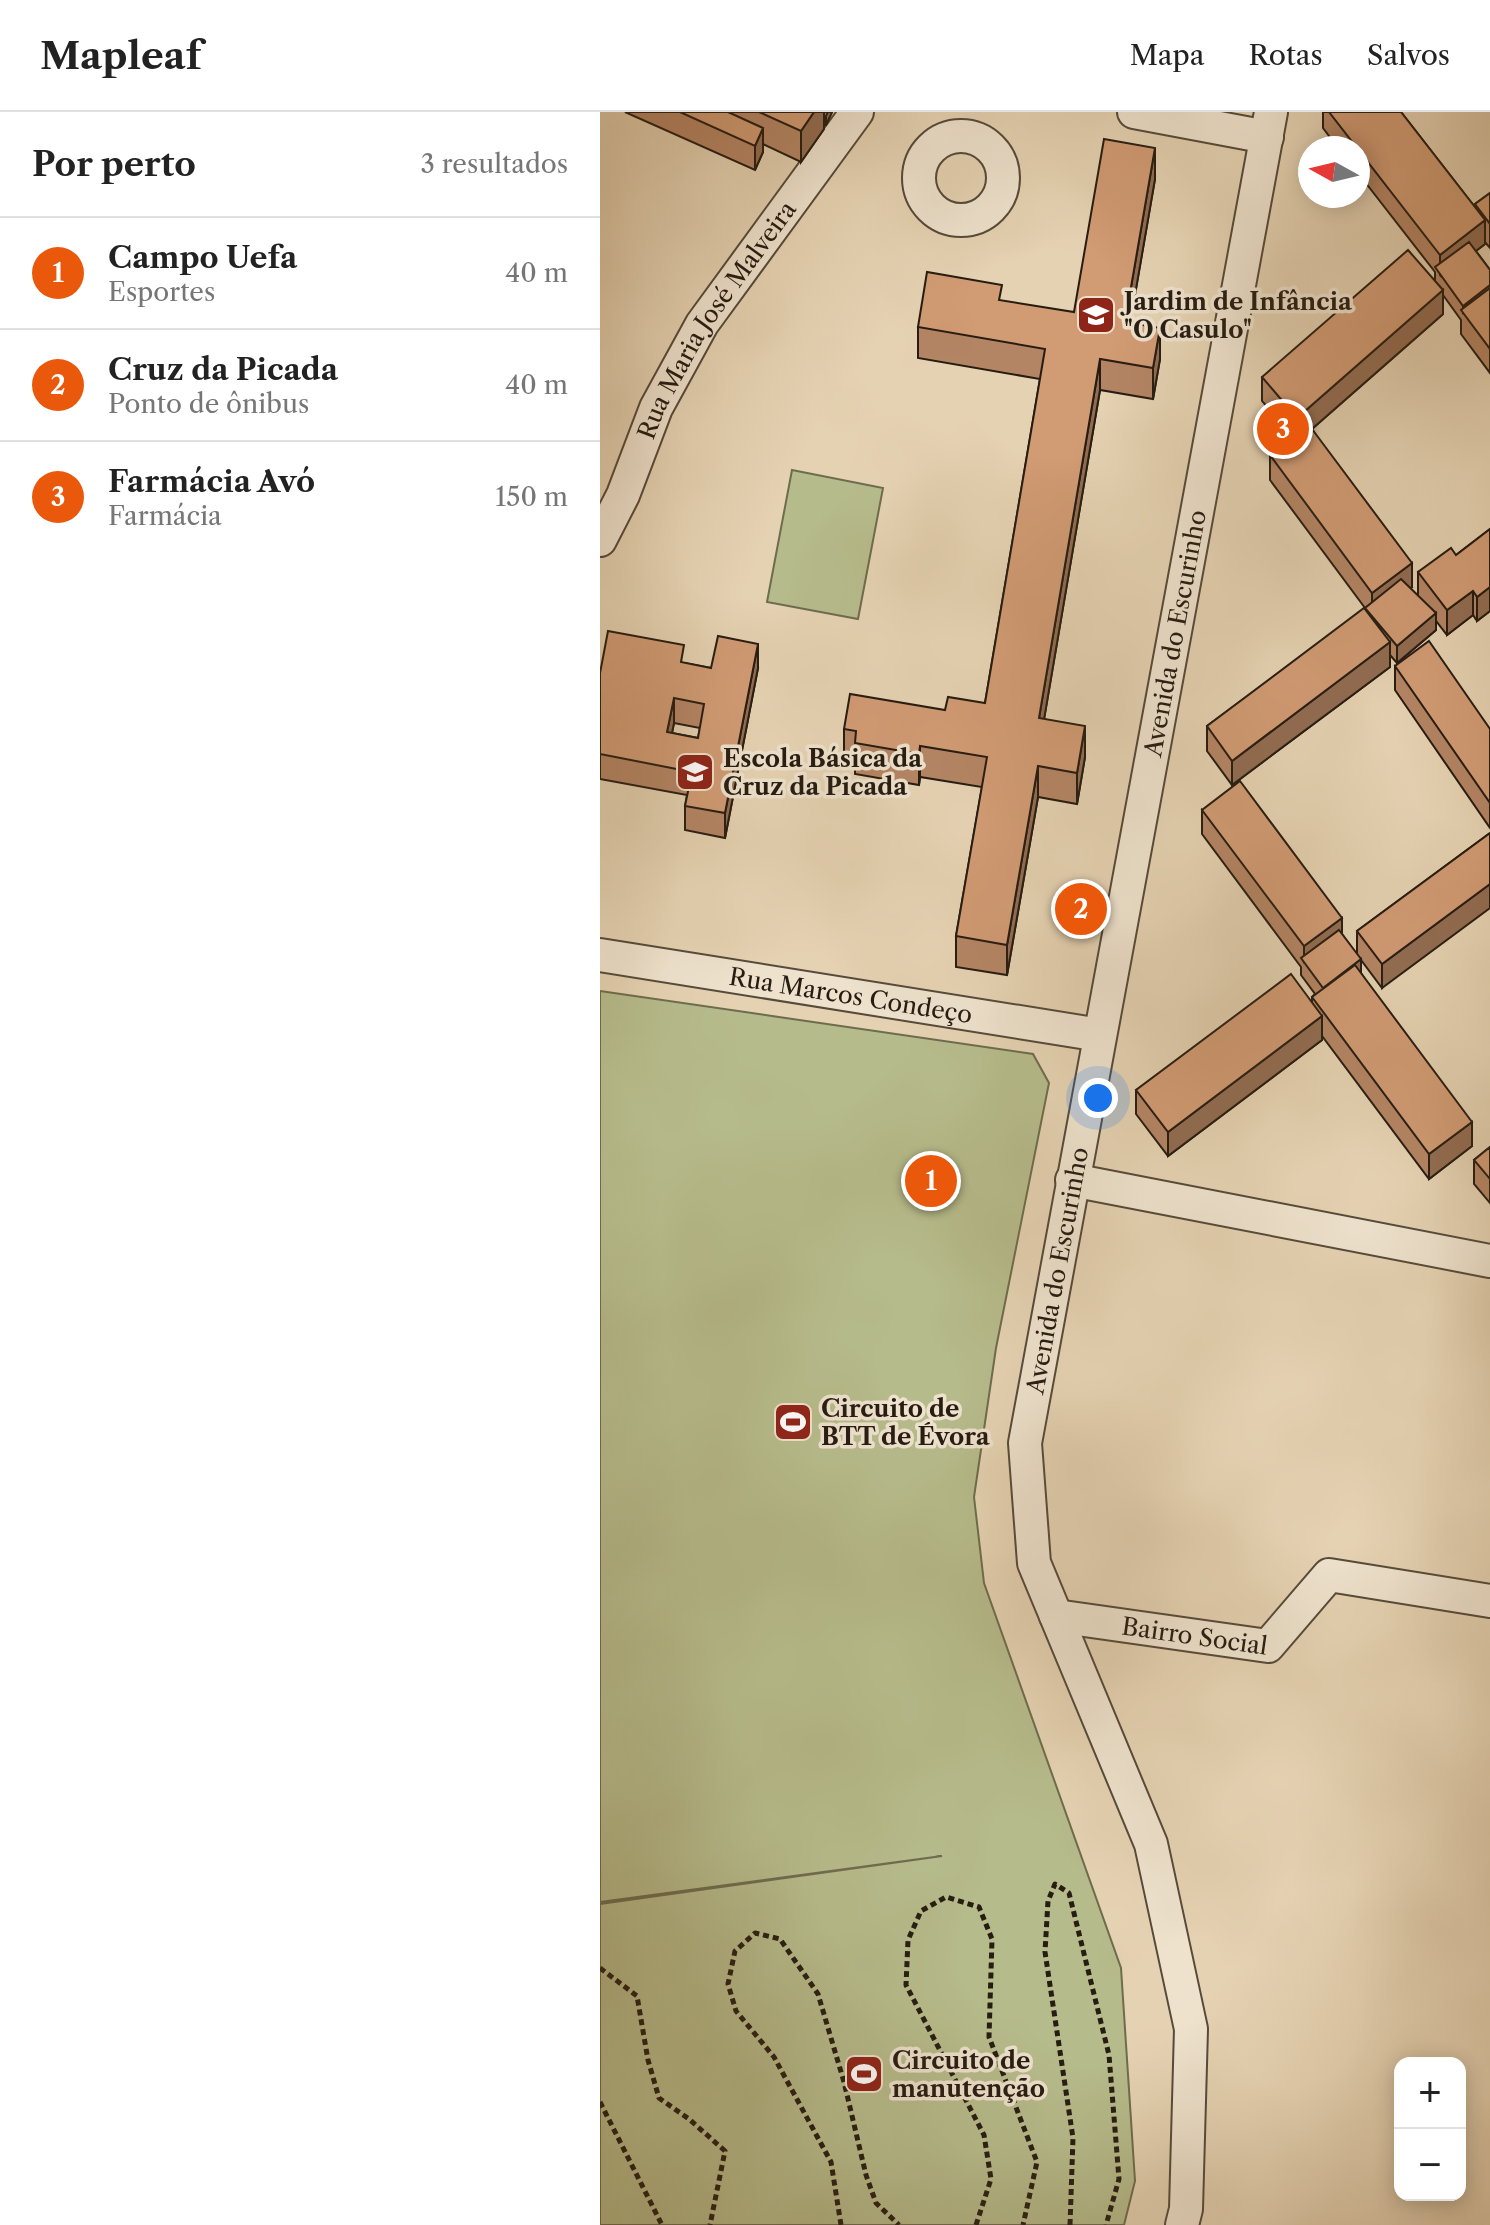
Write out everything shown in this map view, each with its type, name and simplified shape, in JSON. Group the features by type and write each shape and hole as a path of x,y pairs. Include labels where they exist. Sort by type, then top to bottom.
{"street":[{"name":"Rua Maria José Malveira","path":"600,540 623,495 656,408 702,324 857,112"},
{"path":"1134,112 1269,124"},
{"name":"Avenida do Escurinho","path":"1182,2225 1186,2209 1191,2029 1151,1844 1034,1563 1025,1443 1269,124"},
{"name":"Rua Marcos Condeço","path":"600,955 1100,1035"},
{"path":"1072,1180 1490,1261"},
{"name":"Bairro Social","path":"1056,1616 1268,1646 1329,1575 1490,1601"}],"path":[{"path":"1070,2225 1073,2138 1045,1952 1048,1901 1055,1884 1069,1893 1109,2055 1119,2179 1106,2225"},
{"path":"976,2225 991,2179 984,2135 906,1985 908,1940 921,1911 946,1897 979,1907 992,1939 989,2037 1037,2162 1023,2225"},
{"path":"841,2225 831,2162 774,2057 736,2011 732,1998 728,1984 735,1951 755,1933 780,1939 818,1994 844,2082 866,2175 876,2203 899,2225"},
{"path":"600,1968 637,1996 648,2060 659,2098 689,2119 725,2151 710,2225"},
{"path":"600,2102 662,2225"}],"green space":[{"path":"792,470 883,488 858,619 767,602"},
{"name":"Circuito de BTT de Évora","path":"600,991 1033,1054 1049,1083 996,1348 974,1497 984,1583 1121,1968 1135,2181 1124,2225 600,2225 600,1904 942,1856 600,1902"}],"building":[{"path":"680,112 728,112 763,128 755,146"},
{"path":"759,112 814,112 801,131"},
{"path":"1329,112 1401,112 1485,220 1440,255 1370,165 1370,136 1348,136"},
{"path":"1104,139 1155,148 1125,322 1160,328 1153,368 1100,359 1039,718 1085,726 1077,773 1038,766 1007,945 956,936 987,757 920,746 919,754 855,743 856,731 844,729 850,694 945,710 948,697 985,703 1045,349 918,327 927,272 1002,285 999,300 1074,312"},
{"path":"1490,193 1490,224 1475,204"},
{"path":"1469,242 1490,270 1490,285 1463,306 1435,267"},
{"path":"1408,250 1443,290 1297,418 1262,377"},
{"path":"1490,288 1490,349 1461,310"},
{"path":"1309,425 1412,563 1372,593 1270,455"},
{"path":"1490,529 1490,587 1477,597 1473,591 1447,610 1418,572 1451,548 1456,555"},
{"path":"1401,579 1436,613 1397,646 1365,608"},
{"path":"1364,608 1390,642 1232,761 1207,726"},
{"path":"608,631 684,645 681,662 711,668 718,636 758,644 725,813 685,806 692,772 600,754 600,673","holes":["674,698 704,704 698,738 667,732"]},
{"path":"1429,641 1490,729 1490,803 1395,666"},
{"path":"1240,781 1342,918 1304,946 1202,810"},
{"path":"1490,833 1490,884 1382,964 1357,931"},
{"path":"1339,930 1361,959 1323,988 1301,958"},
{"path":"1355,965 1472,1122 1429,1154 1312,997"},
{"path":"1291,974 1322,1016 1168,1132 1136,1090"},
{"path":"1490,1147 1490,1179 1474,1160"}],"place":[{"name":"Jardim de Infância \"O Casulo\"","path":"1096,315"},
{"name":"Farmácia Avó","path":"1283,429"},
{"name":"Escola Básica da Cruz da Picada","path":"695,772"},
{"name":"Cruz da Picada","path":"1081,909"},
{"name":"Campo Uefa","path":"931,1181"},
{"name":"Circuito de BTT de Évora","path":"793,1422"},
{"name":"Circuito de manutenção","path":"864,2074"}]}
